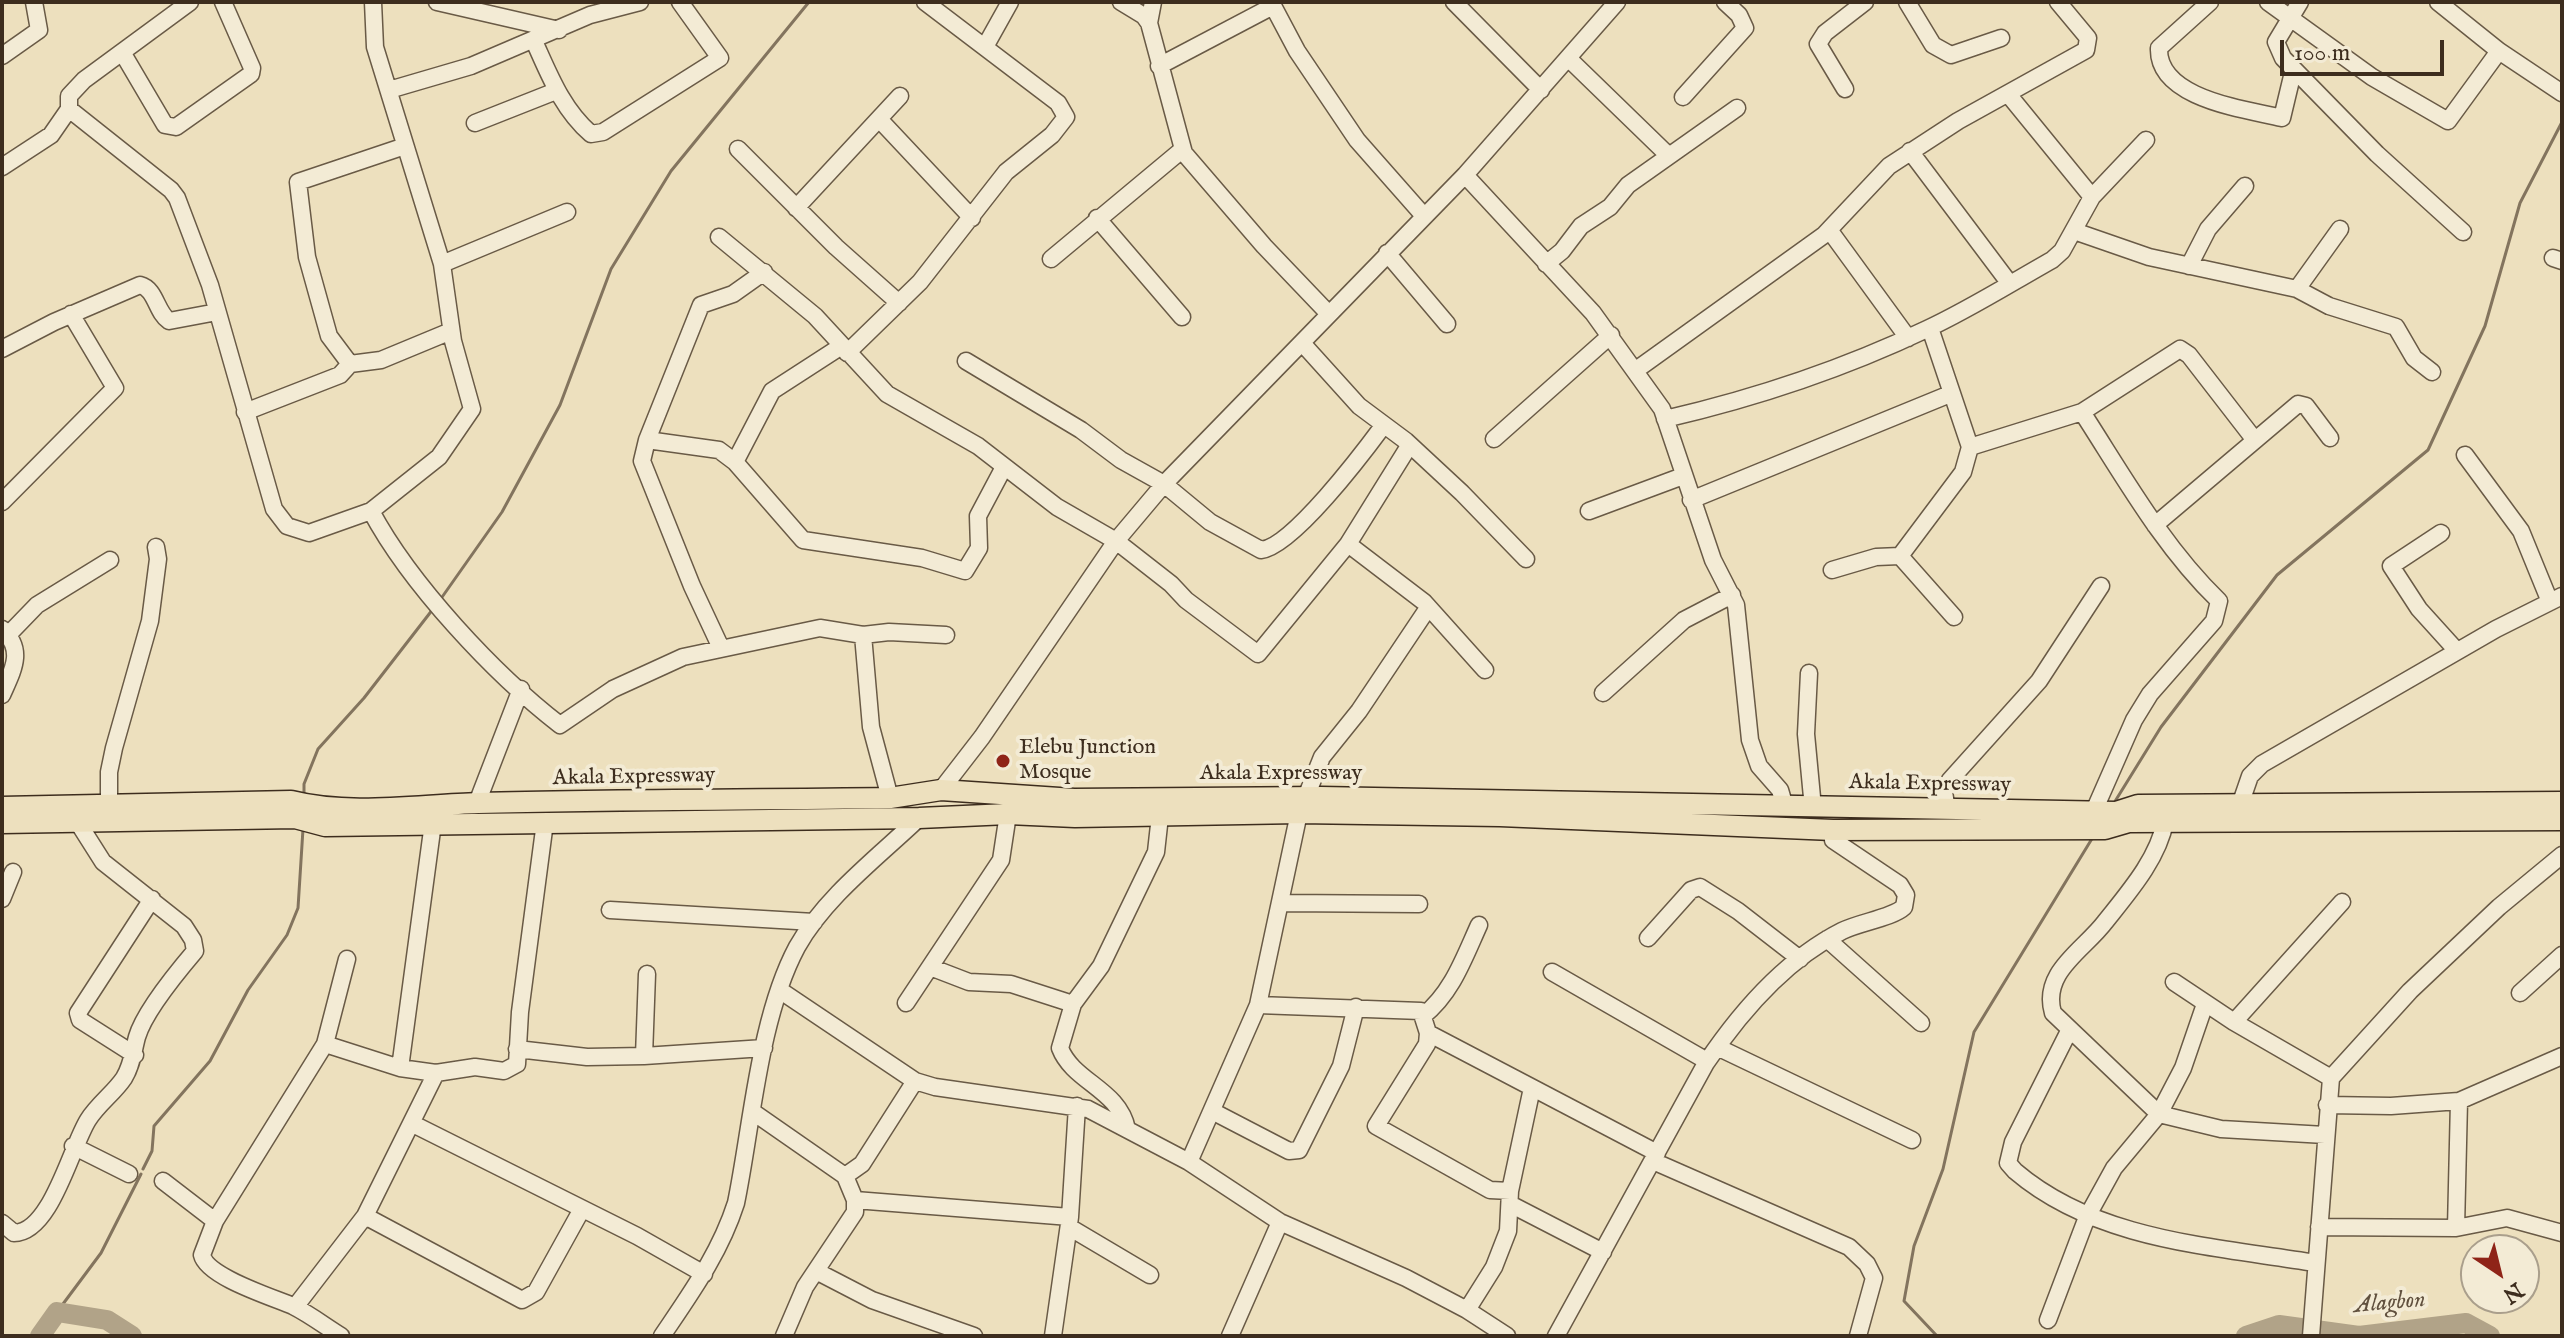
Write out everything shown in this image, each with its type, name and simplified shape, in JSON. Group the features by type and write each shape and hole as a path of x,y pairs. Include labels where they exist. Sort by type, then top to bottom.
{"main road":[{"name":"Akala Expressway","path":"321,817 477,803 890,798 941,790 1160,816 1303,805"},
{"name":"Akala Expressway","path":"2,807 109,804 293,810 321,817 433,823 919,818 1074,808 1303,805 1718,814 1833,830 2105,829 2134,813 2165,822 2320,813 2555,811"},
{"name":"Akala Expressway","path":"1718,814 1785,807 2134,813 2240,805 2320,813"},
{"name":"Akala Expressway","path":"2,823 293,810"}],"street":[{"path":"2,56 39,30 34,2"},
{"path":"2,167 51,135 69,109 74,89 190,2"},
{"path":"122,52 165,125 176,127 251,74 252,68 223,2"},
{"path":"69,109 171,190 217,312 274,509 287,526 309,533 371,511 439,457 472,409 451,331 442,264 375,47 373,2"},
{"path":"437,2 559,30"},
{"path":"389,90 471,66 590,15 640,2"},
{"path":"534,41 556,91 584,128 591,134 603,132 720,58 718,50 680,2"},
{"path":"735,462 772,391 844,350 899,303 920,282 1006,172 1052,135 1066,117 1058,103 1004,65 986,45 925,2"},
{"path":"986,45 1010,2"},
{"path":"1121,2 1144,16 1149,23 1183,149 1193,166 1328,313"},
{"path":"1149,23 1153,2"},
{"path":"1454,2 1541,90"},
{"path":"941,790 982,737 1116,541 1164,484 1465,175 1617,2"},
{"path":"1683,97 1745,28 1744,21 1725,2"},
{"path":"1845,89 1818,44 1825,33 1865,2"},
{"path":"1907,2 1933,45 1951,55 2001,38"},
{"path":"1636,370 1769,278 1830,231 1855,198 1910,151 2086,50 2088,38 2058,2"},
{"path":"2210,2 2159,48 2162,65 2178,85 2200,98 2282,118 2293,72"},
{"path":"2268,2 2372,77 2448,121 2453,119 2499,51"},
{"path":"2300,2 2276,42 2293,72 2463,232"},
{"path":"2438,2 2499,51 2562,93"},
{"path":"1159,66 1272,4 1297,51 1357,140 1424,216"},
{"path":"1569,59 1669,156"},
{"path":"475,123 556,91"},
{"path":"2008,94 2092,197"},
{"path":"796,208 900,96"},
{"path":"1546,264 1562,251 1581,226 1610,207 1628,185 1737,108"},
{"path":"879,119 972,218"},
{"path":"1665,419 1747,400 1908,338 2052,260 2074,231 2092,197 2146,140"},
{"path":"350,364 329,336 307,257 297,186 302,180 405,146"},
{"path":"738,149 796,208 899,303"},
{"path":"1051,259 1183,149"},
{"path":"1910,151 2010,284"},
{"path":"1465,175 1611,335 1665,419 1713,560 1732,595 1750,740 1759,766 1780,790 1785,807"},
{"path":"2189,266 2208,229 2245,186"},
{"path":"442,264 567,212"},
{"path":"1097,218 1182,317"},
{"path":"2297,289 2340,229"},
{"path":"1830,231 1908,338"},
{"path":"2074,231 2189,266 2297,289 2329,306 2396,327 2414,358 2432,372"},
{"path":"719,237 815,316 887,394 968,439 1057,507 1116,541 1171,584 1186,600 1258,654 1348,544 1409,446"},
{"path":"1387,253 1447,324"},
{"path":"721,648 643,468 647,440 701,305 733,294 764,272"},
{"path":"2,349 71,314 140,285 149,290 169,321 217,312"},
{"path":"2,502 55,450 89,409 115,388 71,314"},
{"path":"1900,556 1963,472 1970,447 1930,328"},
{"path":"245,412 340,375 350,364 381,360 451,331"},
{"path":"1494,439 1611,335"},
{"path":"1303,344 1359,406 1462,493 1526,559"},
{"path":"1970,447 2082,412 2180,349 2189,355 2254,439"},
{"path":"966,361 1164,484 1227,533 1254,548 1267,549 1331,493 1383,426"},
{"path":"1691,500 1950,394"},
{"path":"2155,525 2254,439 2302,403 2330,438"},
{"path":"2082,412 2155,525 2197,580 2219,601 2214,621 2150,694 2134,720 2094,811"},
{"path":"647,440 719,450 735,462 799,538 922,558 965,571 979,548 978,516 1004,467"},
{"path":"2240,805 2250,776 2262,764 2457,651 2556,599 2521,531 2465,455"},
{"path":"1589,511 1683,476"},
{"path":"371,511 392,552 432,600 556,722 564,724 613,689 650,669 721,648 820,628 863,635 889,632 946,635"},
{"path":"2441,533 2391,566 2419,609 2457,651"},
{"path":"1348,544 1428,608 1485,670"},
{"path":"109,804 109,772 114,748 150,621 158,559 156,547"},
{"path":"1832,570 1876,557 1900,556"},
{"path":"1900,556 1954,617"},
{"path":"2,695 16,663 16,645 5,632 37,605 110,560"},
{"path":"1947,810 1944,792 1950,780 2039,681 2101,586"},
{"path":"1603,693 1684,620 1732,595"},
{"path":"1189,1162 1258,1005 1303,805 1322,757 1359,711 1428,608"},
{"path":"863,635 871,727 890,798"},
{"path":"1809,673 1806,734 1813,808"},
{"path":"477,803 521,689"},
{"path":"906,1003 1001,860 1008,814"},
{"path":"1127,1129 1121,1107 1062,1055 1060,1048 1073,1004 1101,966 1156,852 1160,816"},
{"path":"662,1336 704,1274 736,1203 764,1048 797,948 814,922 919,818"},
{"path":"2,1223 14,1233 23,1233 36,1222 55,1195 73,1146 89,1117 124,1078 135,1055 137,1036 195,951 193,940 184,926 103,862 77,821"},
{"path":"325,1044 400,1068 436,1073 475,1067 504,1071 517,1064 545,822"},
{"path":"2165,822 2158,846 2136,880 2104,924 2068,959 2055,980 2051,1005 2053,1013 2159,1114 2221,1129 2325,1135"},
{"path":"400,1068 433,823"},
{"path":"1556,1336 1717,1047 1759,995 1800,959 1827,939 1869,919 1898,912 1906,900 1892,877 1833,840 1833,830"},
{"path":"2311,1334 2311,1303 2331,1078 2410,991 2499,907 2562,855"},
{"path":"2,899 13,872"},
{"path":"1648,938 1691,890 1700,887 1738,911 1800,959"},
{"path":"135,1055 80,1020 78,1013 152,899"},
{"path":"2234,1022 2342,902"},
{"path":"1282,903 1419,904"},
{"path":"610,910 814,922"},
{"path":"1425,1025 1452,984 1479,925"},
{"path":"1827,939 1921,1023"},
{"path":"2520,993 2562,955"},
{"path":"341,1336 295,1307 228,1278 203,1261 202,1255 215,1221 325,1044 347,959"},
{"path":"930,967 969,982 1011,984 1073,1004"},
{"path":"1552,972 1707,1061"},
{"path":"644,1056 647,974"},
{"path":"2174,982 2234,1022 2331,1078"},
{"path":"781,991 915,1081 1077,1106 1127,1129 1189,1162 1280,1222 1467,1310 1507,1336"},
{"path":"2048,1320 2087,1217 2114,1168 2159,1114 2183,1068 2205,1004"},
{"path":"1258,1005 1418,1010 1425,1025 1427,1044 1376,1126 1603,1252"},
{"path":"1212,1111 1289,1151 1299,1150 1341,1066 1356,1007"},
{"path":"1425,1025 1655,1157 1849,1247 1867,1264 1874,1278 1858,1336"},
{"path":"2069,1031 2013,1142 2008,1163 2029,1183 2087,1217 2160,1237 2315,1263"},
{"path":"1717,1047 1912,1140"},
{"path":"517,1049 587,1057 764,1048"},
{"path":"2327,1105 2391,1106 2459,1101 2562,1056"},
{"path":"295,1307 365,1216 436,1073"},
{"path":"845,1176 858,1168 915,1081"},
{"path":"1467,1310 1494,1267 1508,1231 1510,1198 1532,1088"},
{"path":"2456,1228 2459,1101"},
{"path":"1053,1336 1069,1222 1077,1106"},
{"path":"753,1112 845,1176 855,1200 849,1223 816,1271 784,1336"},
{"path":"413,1124 704,1274"},
{"path":"73,1146 129,1174"},
{"path":"163,1181 215,1221"},
{"path":"855,1200 1069,1222 1150,1275"},
{"path":"365,1216 522,1300 536,1292 582,1209"},
{"path":"2319,1227 2456,1228 2507,1218 2562,1233"},
{"path":"1230,1336 1280,1222"},
{"path":"816,1271 943,1331 974,1336"}],"waterway":[{"path":"440,600 502,512 560,405 611,269 671,171 809,2"},
{"path":"2114,803 2161,727 2277,575 2428,450 2485,326 2520,203 2562,122"},
{"path":"304,794 304,784 318,749 364,698 433,609"},
{"path":"143,1169 152,1151 154,1126 210,1061 248,990 287,935 298,908 303,829"},
{"path":"1937,1336 1904,1301 1914,1246 1943,1169 1974,1032 2093,837"},
{"path":"57,1312 101,1253 141,1174"},
{"name":"Alagbon","path":"40,1336 57,1312 107,1320 132,1336"},
{"name":"Alagbon","path":"2246,1336 2279,1325 2359,1336 2466,1323 2490,1336"}],"place":[{"name":"Elebu Junction Mosque","path":"1003,761"}]}
